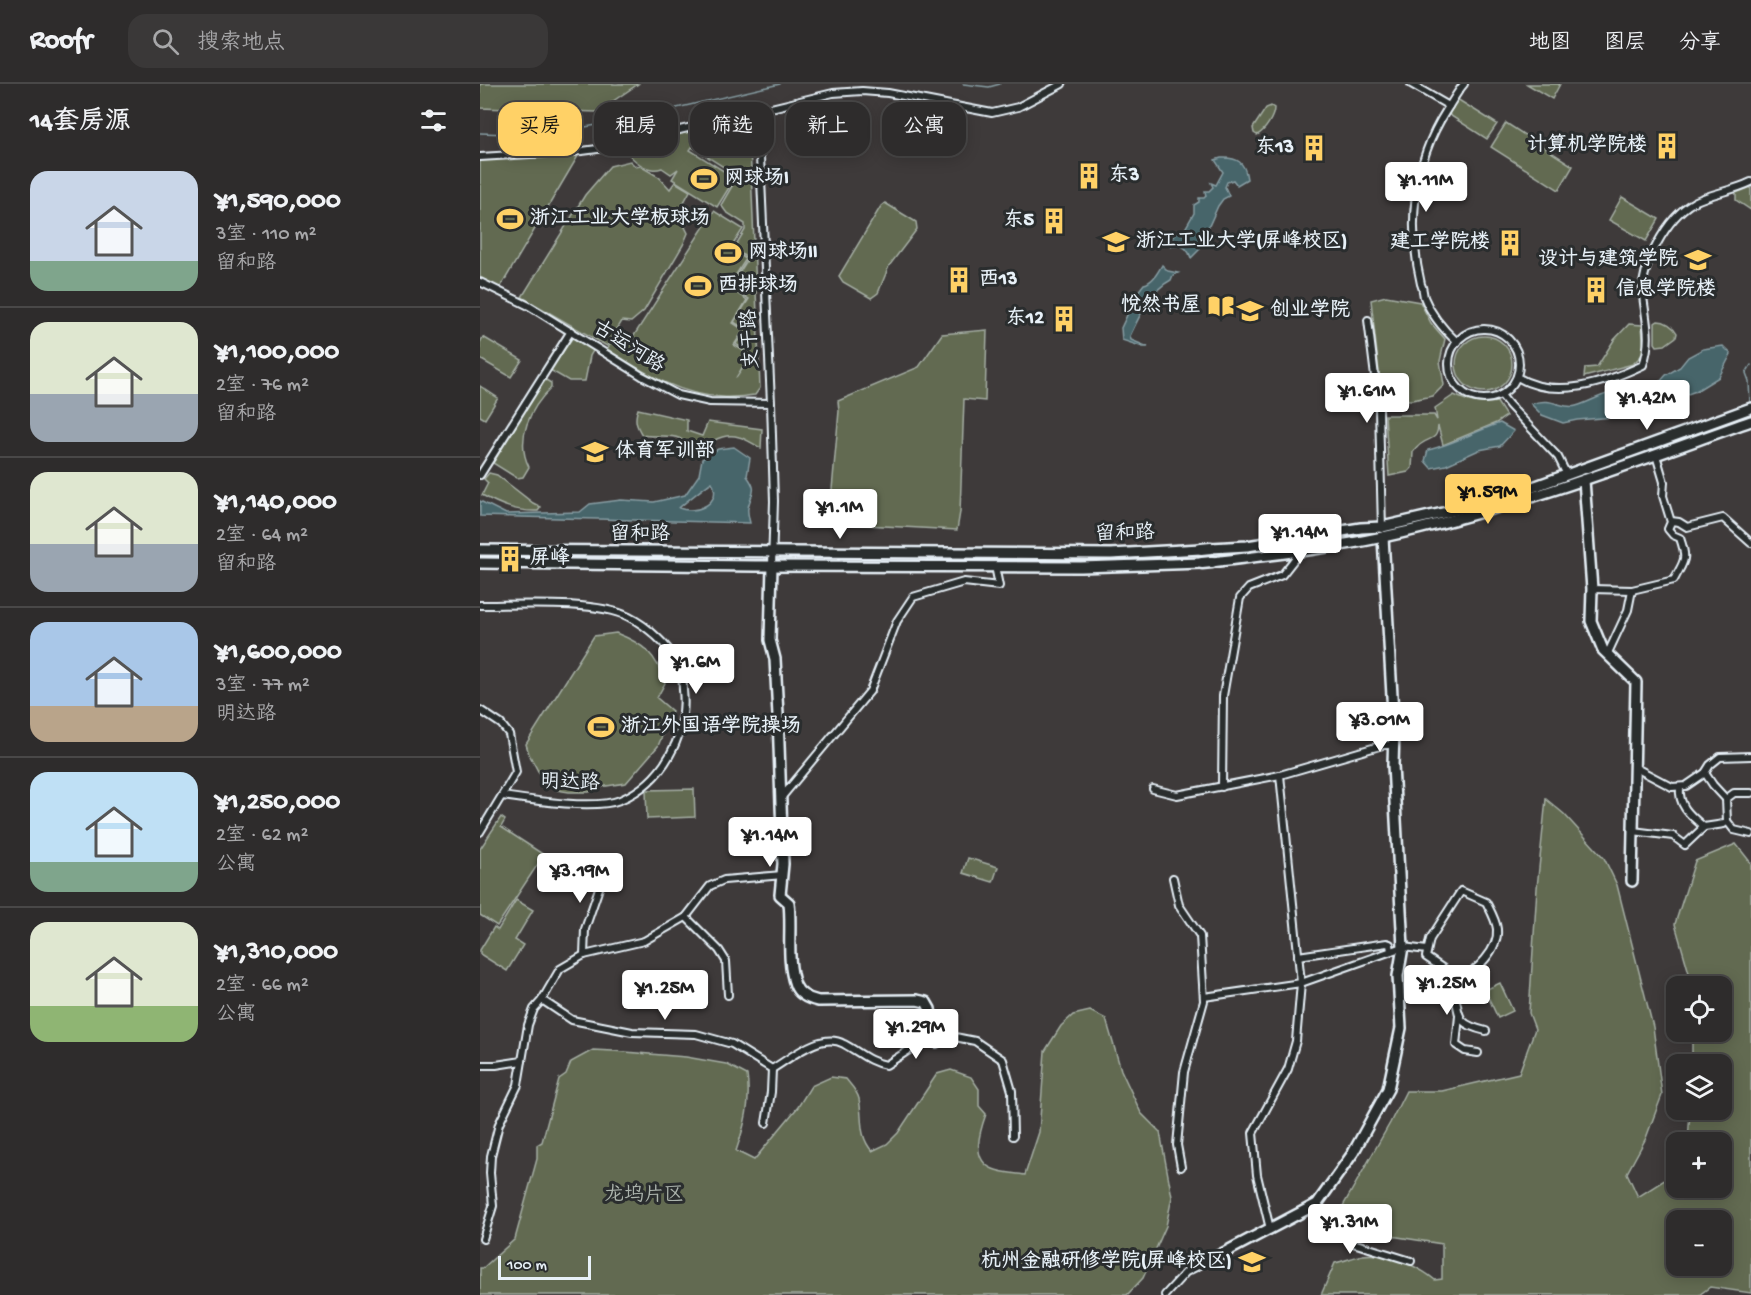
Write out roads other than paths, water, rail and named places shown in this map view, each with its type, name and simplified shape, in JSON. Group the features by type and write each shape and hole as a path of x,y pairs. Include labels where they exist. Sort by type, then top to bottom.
{"main road":[{"name":"留和路","path":"480,563 1103,567 1207,563 1300,552 1382,532 1465,508 1567,475 1751,408"},
{"name":"留和路","path":"480,550 1111,554 1247,546 1361,528 1382,532 1478,514 1584,480 1751,421"},
{"path":"1584,480 1592,589 1591,621 1603,651 1636,682 1632,881"},
{"path":"1216,1257 1317,1204 1353,1153 1388,1089 1401,1028 1398,976 1402,947 1382,532"},
{"path":"772,566 770,640 775,660 781,798 783,875 780,895 789,903 793,974 796,987 809,999 818,1001 917,999 926,1002 930,1009 935,1038"}],"street":[{"path":"774,108 833,93 862,91 888,93 992,113 1018,107 1062,84"},
{"path":"1411,84 1449,106"},
{"path":"1456,342 1435,318 1424,296 1417,264 1413,226 1416,193 1424,154 1439,121 1464,84"},
{"path":"480,156 605,148 690,128"},
{"name":"支干路","path":"760,156 774,501 772,566"},
{"path":"1516,377 1530,384 1558,389 1608,379 1643,365 1648,325 1643,297 1644,276 1647,265 1671,223 1695,202 1751,182"},
{"name":"古运河路","path":"480,282 509,295 642,376 678,395 717,402 771,403"},
{"path":"1368,320 1378,409 1382,532"},
{"path":"1484,329 1505,336 1510,339 1518,355 1519,370 1516,377 1513,384 1501,395 1493,398 1475,398 1459,389 1450,374 1452,349 1456,342 1469,332 1484,329"},
{"path":"480,475 571,331"},
{"path":"1501,395 1558,457 1567,475"},
{"path":"1592,589 1632,590 1674,580 1686,555 1680,538 1668,529 1671,521 1663,496 1664,482 1656,455"},
{"path":"1671,521 1679,522 1687,527 1724,518 1751,543"},
{"path":"1222,787 1223,696 1240,598 1249,588 1282,575 1300,552"},
{"path":"781,798 870,692 897,621 913,597 964,582 999,586 995,566"},
{"path":"1607,655 1628,610 1632,590"},
{"name":"明达路","path":"480,605 595,607 628,617 659,639 678,664 683,684 684,702 678,740 654,778 639,789 619,800 599,805 502,796"},
{"path":"480,710 501,724 509,734 516,772 480,832"},
{"path":"1153,789 1177,795 1222,787 1280,776 1383,744 1394,745"},
{"path":"1634,767 1672,787 1680,787 1686,786 1705,773 1710,765 1720,757 1751,756"},
{"path":"1705,773 1726,799 1727,821 1734,830 1751,834"},
{"path":"1270,1229 1257,1175 1253,1133 1288,1069 1296,1041 1300,983 1280,776"},
{"path":"1680,787 1679,798 1689,814 1704,827"},
{"path":"1726,799 1734,794 1751,793"},
{"path":"1633,831 1673,836 1685,845 1704,827 1724,825 1727,821"},
{"path":"584,955 585,929 609,859"},
{"path":"483,1239 493,1206 491,1156 499,1124 518,1085 528,1025 534,1009 542,1000 560,969 584,955 644,941 686,917 710,886 724,880 783,875"},
{"path":"1173,878 1179,905 1200,936 1204,997 1184,1072 1177,1145 1181,1167"},
{"path":"1460,981 1425,957 1430,939 1461,891 1486,902 1497,928 1496,939 1489,955 1478,967 1453,987 1459,1015 1456,1045 1465,1051 1478,1053"},
{"path":"686,917 719,950 726,961 728,995"},
{"path":"1298,956 1387,943 1390,944 1391,951"},
{"path":"1204,997 1300,983 1402,947 1427,950"},
{"path":"542,1000 572,1020 632,1032 696,1034 732,1044 772,1069"},
{"path":"1459,1015 1466,1025 1486,1031"},
{"path":"772,1069 817,1043 836,1040 873,1062 886,1065 935,1038 975,1041 1003,1060 1012,1091 1013,1136"},
{"path":"480,1065 522,1061"},
{"path":"766,1123 772,1069"},
{"path":"1317,1204 1353,1243 1411,1261"},
{"path":"1165,1295 1186,1272 1216,1257"}],"water":[{"path":"1232,158 1239,162 1244,168 1247,179 1237,185 1233,180 1227,182 1225,187 1229,196 1223,199 1218,206 1200,239 1200,249 1191,258 1184,247 1171,246 1174,235 1179,231 1182,234 1194,213 1194,205 1199,202 1199,198 1206,196 1205,191 1213,187 1211,183 1216,185 1223,172 1215,160"},
{"path":"1162,265 1168,271 1178,273 1173,275 1171,280 1151,297 1130,336 1131,340 1148,347 1122,340 1121,328 1130,302 1144,284 1155,276"},
{"path":"1723,346 1731,354 1719,377 1696,391 1627,416 1563,423 1542,415 1531,404 1551,402 1571,407 1614,392 1653,390 1666,375 1680,367 1688,357 1703,349"},
{"path":"1500,423 1514,431 1500,446 1479,450 1446,465 1431,468 1425,461 1428,450"},
{"path":"734,447 750,458 747,476 753,486 753,492 748,510 750,523 480,516 480,501 506,514 580,512 590,504 621,500 654,502 685,495 699,475 702,459 718,449","holes":["712,482 714,496 706,506 693,510 679,508"]}],"waterway":[{"path":"480,133 509,134 573,129 621,121 780,84"},
{"path":"963,84 989,87 1000,84"},
{"path":"1750,405 1749,381 1746,373 1751,365"}],"place":[{"name":"计算机学院楼","path":"1667,146"},
{"name":"东13","path":"1314,148"},
{"name":"东3","path":"1089,176"},
{"name":"网球场I","path":"704,179"},
{"name":"浙江工业大学板球场","path":"510,219"},
{"name":"东5","path":"1054,221"},
{"name":"浙江工业大学(屏峰校区)","path":"1116,242"},
{"name":"建工学院楼","path":"1510,243"},
{"name":"网球场II","path":"728,253"},
{"name":"设计与建筑学院","path":"1698,260"},
{"name":"西13","path":"959,280"},
{"name":"西排球场","path":"698,286"},
{"name":"信息学院楼","path":"1596,290"},
{"name":"悦然书屋","path":"1221,306"},
{"name":"创业学院","path":"1250,311"},
{"name":"东12","path":"1064,319"},
{"name":"体育军训部","path":"595,452"},
{"name":"屏峰","path":"510,559"},
{"name":"浙江外国语学院操场","path":"601,727"},
{"name":"杭州金融研修学院(屏峰校区)","path":"1252,1262"}],"park label":[{"name":"龙坞片区","path":"644,1196"}]}
